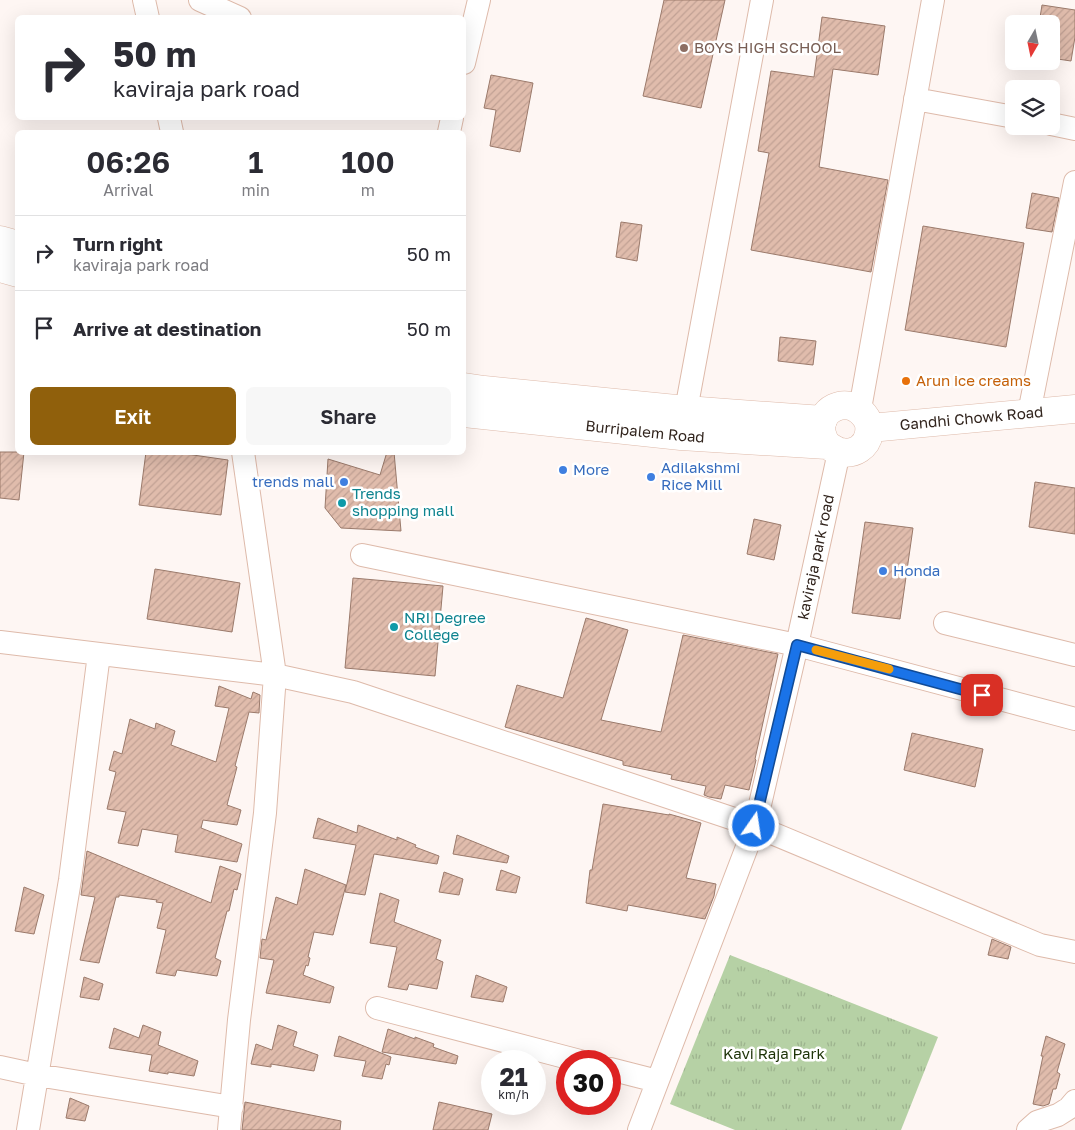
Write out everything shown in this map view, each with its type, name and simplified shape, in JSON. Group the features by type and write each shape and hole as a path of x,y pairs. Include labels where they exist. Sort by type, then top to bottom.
{"main road":[{"path":"0,240 15,245"},
{"path":"0,268 15,272"},
{"name":"Burripalem Road","path":"466,386 484,390 686,410 830,439"},
{"path":"849,405 865,419 869,437 859,450 850,453 830,439 827,413 833,408 849,405"},
{"name":"Gandhi Chowk Road","path":"865,419 1029,413 1075,409"},
{"name":"Burripalem Road","path":"466,413 680,436 830,439"}],"street":[{"path":"144,0 147,15"},
{"path":"200,0 233,15"},
{"path":"466,55 479,0"},
{"path":"686,410 762,0"},
{"path":"865,419 915,99 933,0"},
{"path":"915,99 1005,115"},
{"path":"1060,126 1075,129"},
{"path":"1029,413 1075,182"},
{"name":"kaviraja park road","path":"645,1128 657,1081 754,826 797,645 830,439"},
{"path":"229,1130 239,1020 265,813 275,675 243,455"},
{"path":"362,555 797,645 1075,720"},
{"path":"945,623 1075,655"},
{"path":"0,642 275,675 353,692 754,826 1040,945 1075,952"},
{"path":"28,1130 70,880 99,654"},
{"path":"377,1008 556,1055"},
{"path":"0,1067 37,1075 232,1107"},
{"path":"621,1072 657,1081"},
{"path":"1028,1130 1037,1122 1058,1115 1073,1107"}],"green space":[{"name":"Kavi Raja Park","path":"730,955 938,1037 901,1130 735,1130 670,1104"}],"building":[{"name":"BOYS HIGH SCHOOL","path":"664,0 725,0 701,108 643,96"},
{"path":"1042,5 1075,10 1075,37 1071,61 1060,59 1060,15 1040,15"},
{"path":"822,17 885,26 878,75 833,69 819,167 888,180 871,272 751,250 769,153 758,151 771,71 814,77"},
{"path":"491,75 533,83 520,152 490,146 496,110 484,108"},
{"path":"1032,193 1059,198 1052,232 1026,228"},
{"path":"621,222 642,225 637,261 616,257"},
{"path":"923,226 1024,243 1006,347 905,330"},
{"path":"780,337 816,341 813,365 778,361"},
{"path":"0,452 15,452 15,455 24,455 19,500 0,498"},
{"path":"146,455 193,455 228,460 221,515 139,505"},
{"path":"386,455 394,455 401,531 341,528 325,508 328,459 380,475"},
{"path":"1035,482 1075,488 1075,534 1029,527"},
{"path":"754,519 781,525 774,560 747,554"},
{"name":"Honda","path":"865,522 913,528 900,619 852,613"},
{"path":"155,569 240,583 232,632 147,619"},
{"name":"NRI Degree College","path":"353,578 443,586 435,676 345,668"},
{"path":"586,618 628,630 601,720 661,732 683,635 778,654 749,790 725,785 721,799 709,797 704,795 706,786 671,779 672,775 623,765 623,761 505,727 517,685 563,698"},
{"path":"219,686 251,699 253,692 260,695 259,713 249,712 227,805 241,810 237,825 203,820 201,828 242,844 237,862 175,852 178,835 142,829 138,846 118,843 126,812 107,809 116,772 109,770 114,751 122,754 130,719 155,729 156,723 175,731 171,745 216,762 229,708 215,706"},
{"path":"912,733 983,749 975,787 904,770"},
{"path":"603,804 669,814 701,823 686,878 716,884 714,896 705,919 628,905 627,911 586,903 590,870 592,870"},
{"path":"318,818 357,833 358,825 397,840 397,837 416,845 415,847 439,856 437,864 374,854 365,895 345,892 356,845 313,838"},
{"path":"457,835 509,856 507,863 453,854"},
{"path":"87,851 211,903 220,866 241,874 237,890 234,889 229,911 227,911 215,958 221,961 217,976 177,970 175,976 156,973 166,930 157,928 163,903 156,902 157,900 119,895 119,897 116,897 99,963 80,960 95,897 81,895"},
{"path":"305,869 346,885 333,935 314,932 308,957 310,958 308,966 306,965 303,975 334,987 330,1003 266,993 274,960 260,958 262,939 266,940 276,897 297,905"},
{"path":"501,870 520,877 516,893 496,890"},
{"path":"444,872 463,879 459,895 439,892"},
{"path":"24,887 44,895 34,934 15,931"},
{"path":"380,893 399,900 394,922 441,940 436,959 443,962 437,989 409,984 407,990 388,987 397,947 370,943"},
{"path":"992,939 1011,947 1008,959 988,955"},
{"path":"476,975 507,987 503,1002 471,997"},
{"path":"84,977 103,984 99,1000 80,997"},
{"path":"143,1025 161,1032 158,1045 198,1061 194,1076 149,1071 152,1055 109,1048 114,1028 139,1038"},
{"path":"278,1025 297,1032 293,1046 318,1055 314,1071 271,1064 271,1067 251,1064 256,1044 272,1050"},
{"path":"388,1029 434,1044 433,1047 458,1056 456,1064 382,1052"},
{"path":"339,1036 391,1057 389,1065 386,1064 382,1079 362,1076 366,1061 334,1056"},
{"path":"1046,1036 1065,1044 1057,1072 1060,1074 1056,1089 1053,1089 1049,1104 1043,1106 1033,1104"},
{"path":"70,1098 89,1106 85,1121 66,1118"},
{"path":"245,1102 341,1121 340,1130 242,1130"},
{"path":"439,1102 481,1112 481,1115 492,1115 488,1130 433,1130"}],"slow traffic":[{"path":"816,650 889,669"}],"place":[{"name":"BOYS HIGH SCHOOL","path":"684,48"},
{"name":"Arun ice creams","path":"906,381"},
{"name":"More","path":"563,470"},
{"name":"Adilakshmi Rice Mill","path":"651,477"},
{"name":"trends mall","path":"344,482"},
{"name":"Trends shopping mall","path":"342,503"},
{"name":"Honda","path":"883,571"},
{"name":"NRI Degree College","path":"394,627"}],"route":[{"path":"754,826 797,645 982,695"}]}
